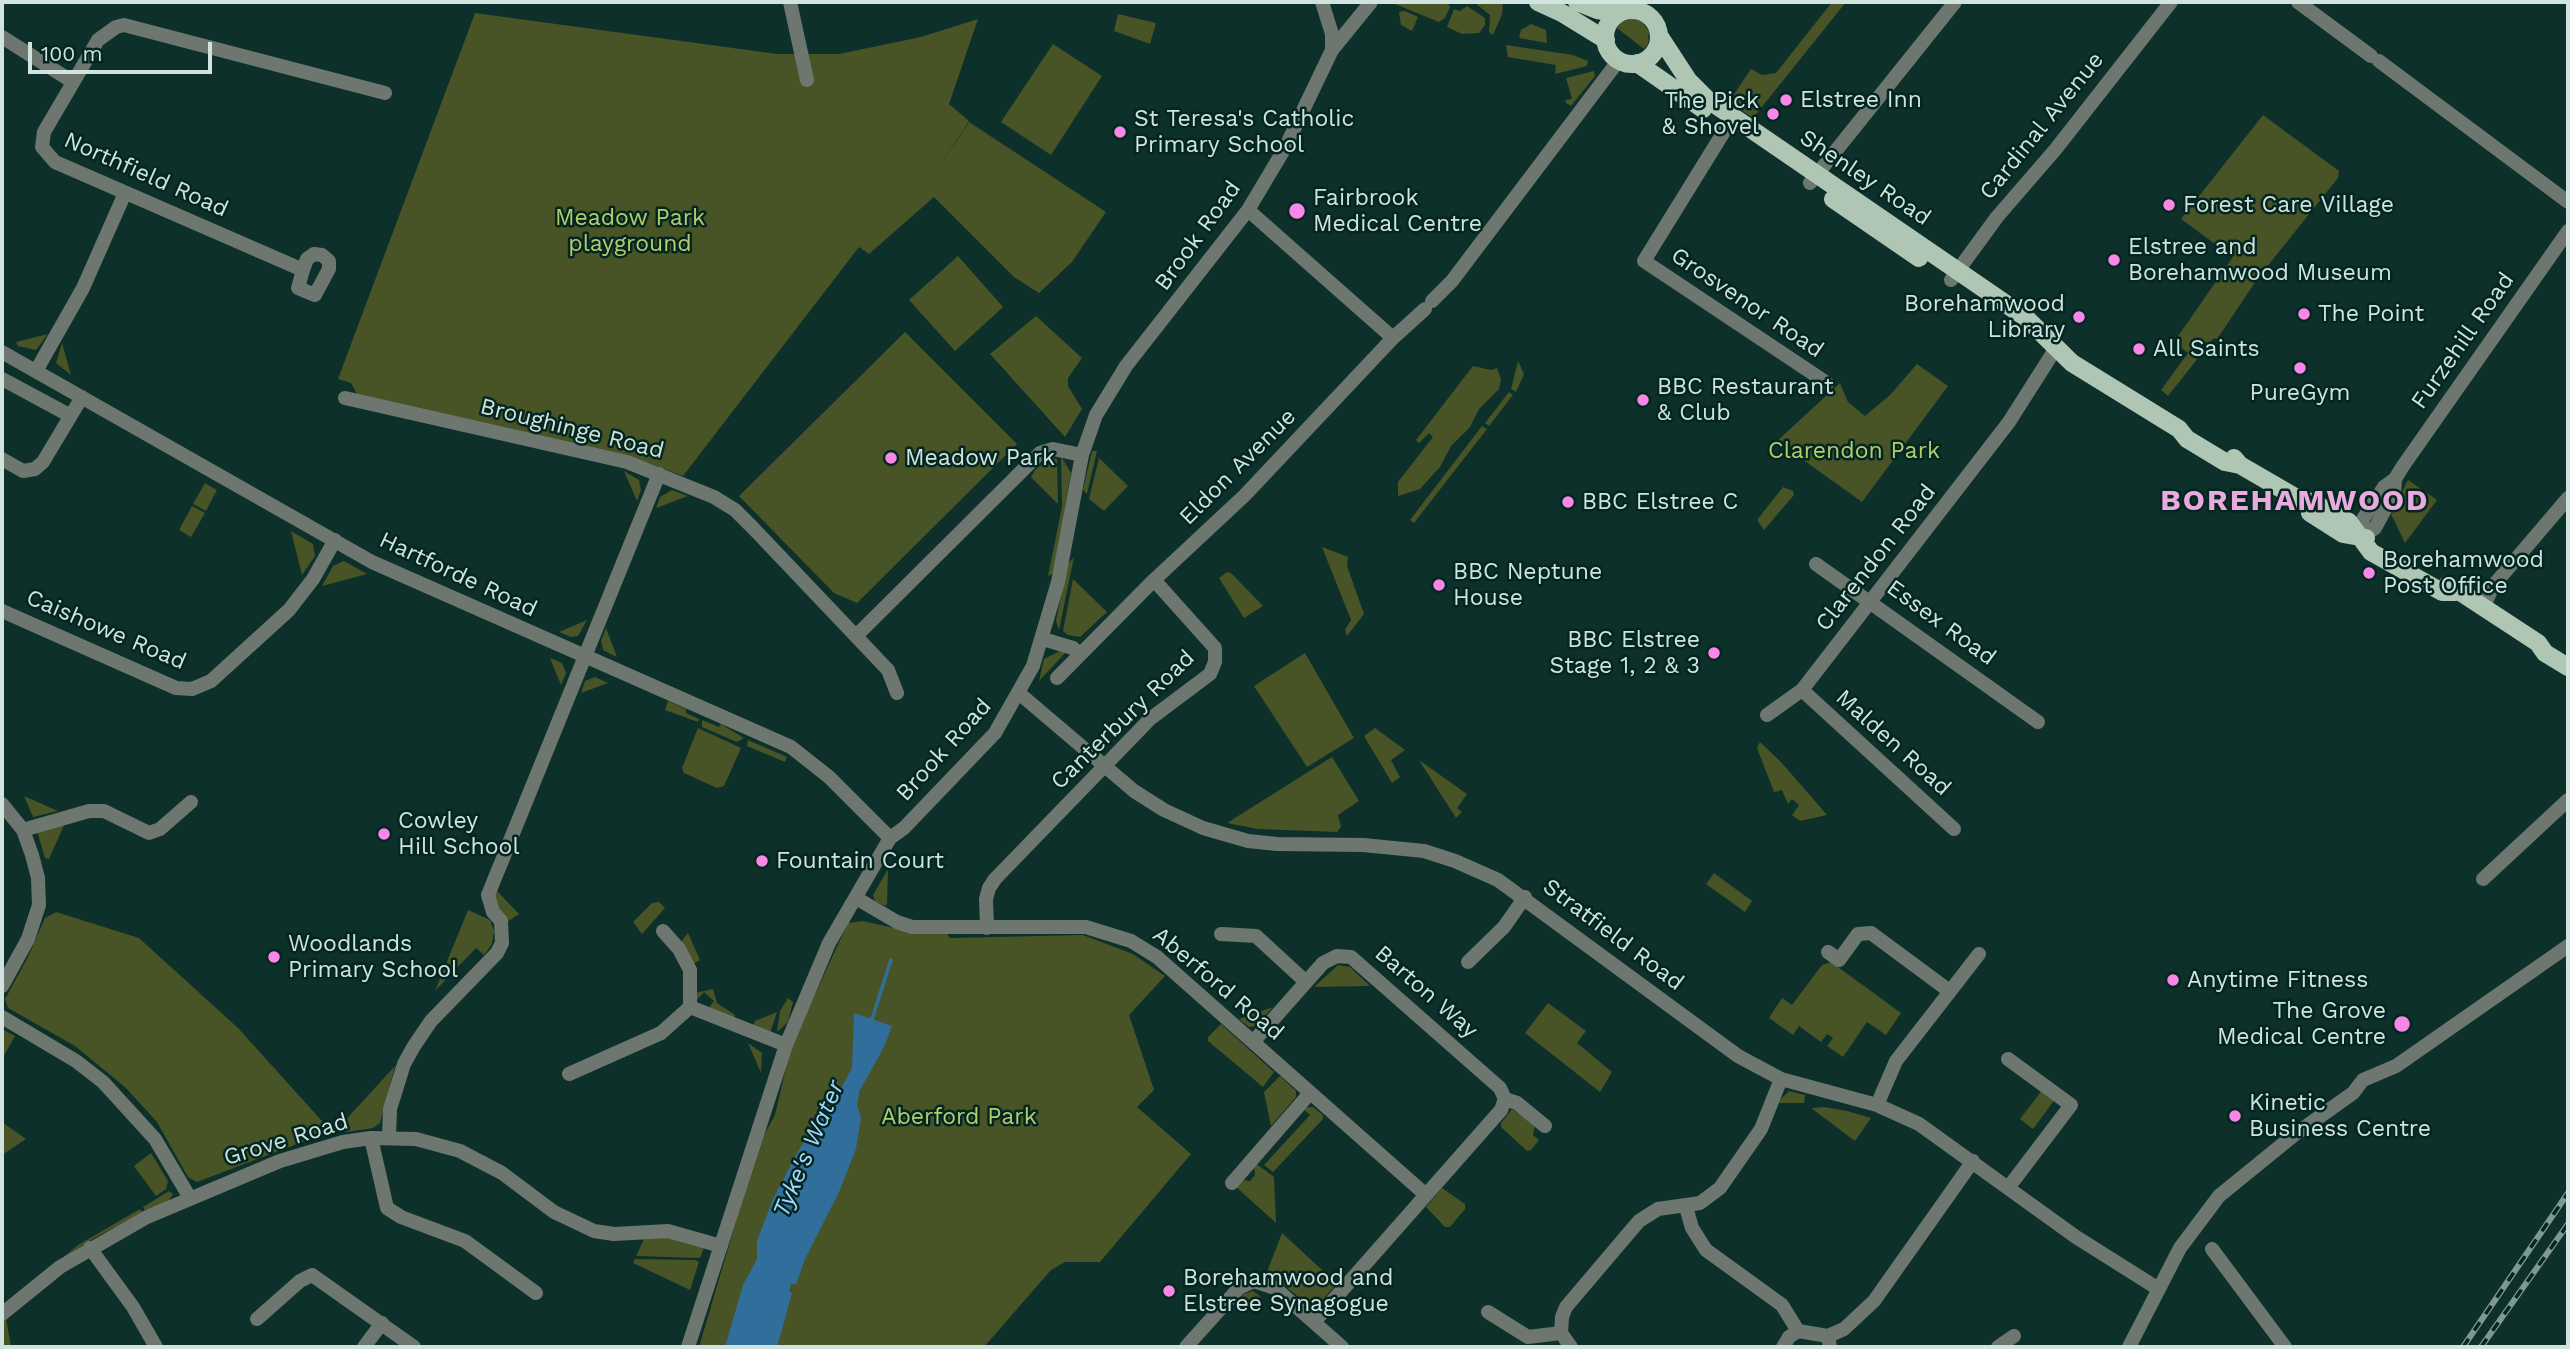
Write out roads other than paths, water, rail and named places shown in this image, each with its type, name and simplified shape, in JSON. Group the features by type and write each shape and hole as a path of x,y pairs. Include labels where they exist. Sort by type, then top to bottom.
{"main road":[{"path":"1538,2 1562,13 1606,40"},
{"path":"1577,2 1597,10 1618,13 1630,9 1643,12 1654,20 1660,37 1653,54 1637,63 1619,60 1610,51 1606,40 1608,24 1618,13"},
{"name":"Shenley Road","path":"1660,37 1688,80 1730,122"},
{"name":"Shenley Road","path":"1637,63 1813,178 1875,231 1954,275 2038,341 2056,348 2072,363 2179,429 2191,429 2201,435 2231,454 2240,465 2302,501 2308,511 2343,534 2379,542 2447,583 2456,593 2484,606 2539,643 2545,653 2568,667"},
{"name":"Shenley Road","path":"2539,643 2550,644 2568,654"}],"street":[{"path":"790,2 797,65 807,80"},
{"path":"1322,2 1332,34 1332,50"},
{"name":"Brook Road","path":"688,1347 786,1045 829,943 890,838 904,828 979,752 1020,694 1043,639 1082,456 1096,415 1110,389 1248,211 1285,148 1332,50 1371,2"},
{"path":"1813,178 1955,2"},
{"name":"Cardinal Avenue","path":"1954,275 2171,2"},
{"path":"2298,2 2568,202"},
{"name":"Northfield Road","path":"303,270 55,162 45,153 41,139 44,132 106,33 116,27 135,26 385,93"},
{"path":"2,37 73,82"},
{"name":"Eldon Avenue","path":"1057,678 1154,580 1245,495 1393,338 1452,281 1619,60"},
{"name":"Grosvenor Road","path":"1730,122 1644,261 1827,383"},
{"path":"36,371 83,288 125,193"},
{"path":"1248,211 1393,338"},
{"name":"Furzehill Road","path":"2361,537 2363,519 2384,487 2395,479 2568,231"},
{"name":"Clarendon Road","path":"1767,715 1802,690 2009,422 2056,348"},
{"name":"Hartforde Road","path":"2,352 335,540 424,587 791,747 814,764 890,838"},
{"path":"2,379 69,415"},
{"path":"2,459 23,471 35,470 43,462 82,397"},
{"name":"Broughinge Road","path":"345,398 627,462 704,492 735,510 856,636 888,670 897,693"},
{"path":"856,636 1040,453 1053,449 1082,456"},
{"path":"389,1137 390,1109 404,1064 414,1046 431,1021 497,953 502,943 501,921 493,912 488,894 659,474"},
{"path":"2484,606 2493,586 2568,498"},
{"name":"Caishowe Road","path":"2,611 176,688 192,689 211,681 289,610 313,579 335,540"},
{"name":"Essex Road","path":"1816,564 2038,722"},
{"name":"Canterbury Road","path":"987,928 989,888 1150,719 1210,674 1215,662 1215,648 1154,580"},
{"path":"1043,639 1073,648 1080,654"},
{"name":"Malden Road","path":"1802,690 1954,829"},
{"name":"Stratfield Road","path":"1020,694 1103,766 1164,810 1203,828 1268,843 1363,845 1424,852 1478,870 1525,897 1720,1044 1781,1079 1877,1105 1919,1124 2116,1264 2157,1288"},
{"path":"2483,879 2568,800"},
{"path":"23,831 104,811 149,833 160,829 191,803"},
{"path":"2,804 23,831 38,878 39,905 28,939 2,986"},
{"path":"1468,962 1504,927 1525,897"},
{"name":"Aberford Road","path":"856,898 897,922 912,927 1086,927 1131,941 1157,957 1426,1195"},
{"path":"569,1074 661,1033 690,1007 690,970 680,948 663,931"},
{"path":"1828,952 1839,960 1858,934 1871,933 1948,990"},
{"path":"1221,934 1256,936 1306,982"},
{"path":"2129,1347 2157,1288 2196,1223 2219,1196 2249,1170 2353,1093 2363,1080 2396,1066 2568,946"},
{"path":"1877,1105 1896,1060 1948,990 1979,954"},
{"name":"Barton Way","path":"1253,1042 1329,958 1351,957 1500,1088 1504,1099 1517,1103 1545,1126"},
{"path":"690,1007 786,1045"},
{"path":"2,1017 76,1061 103,1082 155,1139 190,1198"},
{"path":"2008,1059 2071,1105 2008,1188"},
{"path":"1571,1347 1561,1333 1566,1307 1639,1221 1658,1209 1686,1207 1712,1196 1749,1150 1761,1129 1781,1079"},
{"path":"1232,1182 1310,1093"},
{"path":"1314,1322 1501,1110 1504,1099"},
{"name":"Grove Road","path":"2,1314 60,1267 90,1248 190,1198 280,1161 343,1142 371,1138 389,1137 431,1142 481,1160 554,1212 594,1231 614,1234 668,1231 721,1246"},
{"path":"371,1138 387,1208 401,1217 465,1241 536,1293"},
{"path":"1686,1207 1692,1228 1706,1250 1782,1305 1798,1331 1829,1342 1874,1301 1973,1161"},
{"path":"90,1248 133,1307 156,1347"},
{"path":"2212,1248 2285,1347"},
{"path":"257,1319 306,1276 319,1278 414,1347"},
{"path":"1186,1347 1239,1288 1254,1281 1275,1288 1342,1347"},
{"path":"1488,1312 1528,1337 1561,1333"},
{"path":"364,1347 382,1323"},
{"path":"1783,1347 1789,1337 1798,1331"},
{"path":"1998,1347 2014,1336"}],"water":[{"path":"854,1013 892,1026 884,1047 859,1092 857,1106 861,1117 856,1149 796,1284 791,1284 789,1292 792,1293 777,1347 725,1347 743,1285 757,1259 757,1241 773,1199 797,1153 824,1110 830,1109 852,1068"}],"waterway":[{"name":"Tyke's Water","path":"871,1022 891,960"}],"railway":[{"path":"2463,1347 2568,1193"},
{"path":"2481,1347 2568,1224"}],"place":[{"name":"Elstree Inn","path":"1786,100"},
{"name":"The Pick & Shovel","path":"1773,114"},
{"name":"St Teresa's Catholic Primary School","path":"1120,132"},
{"name":"Forest Care Village","path":"2169,205"},
{"name":"Fairbrook Medical Centre","path":"1297,211"},
{"name":"Elstree and Borehamwood Museum","path":"2114,260"},
{"name":"The Point","path":"2304,314"},
{"name":"Borehamwood Library","path":"2079,317"},
{"name":"All Saints","path":"2139,349"},
{"name":"PureGym","path":"2300,368"},
{"name":"BBC Restaurant & Club","path":"1643,400"},
{"name":"Meadow Park","path":"891,458"},
{"name":"BBC Elstree C","path":"1568,502"},
{"name":"Borehamwood Post Office","path":"2369,573"},
{"name":"BBC Neptune House","path":"1439,585"},
{"name":"BBC Elstree Stage 1, 2 & 3","path":"1714,653"},
{"name":"Cowley Hill School","path":"384,834"},
{"name":"Fountain Court","path":"762,861"},
{"name":"Woodlands Primary School","path":"274,957"},
{"name":"Anytime Fitness","path":"2173,980"},
{"name":"The Grove Medical Centre","path":"2402,1024"},
{"name":"Kinetic Business Centre","path":"2235,1116"},
{"name":"Borehamwood and Elstree Synagogue","path":"1169,1291"}],"district":[{"name":"BOREHAMWOOD","path":"2295,501"}],"park label":[{"name":"Meadow Park playground","path":"630,231"},
{"name":"Clarendon Park","path":"1854,451"},
{"name":"Aberford Park","path":"959,1117"}]}
